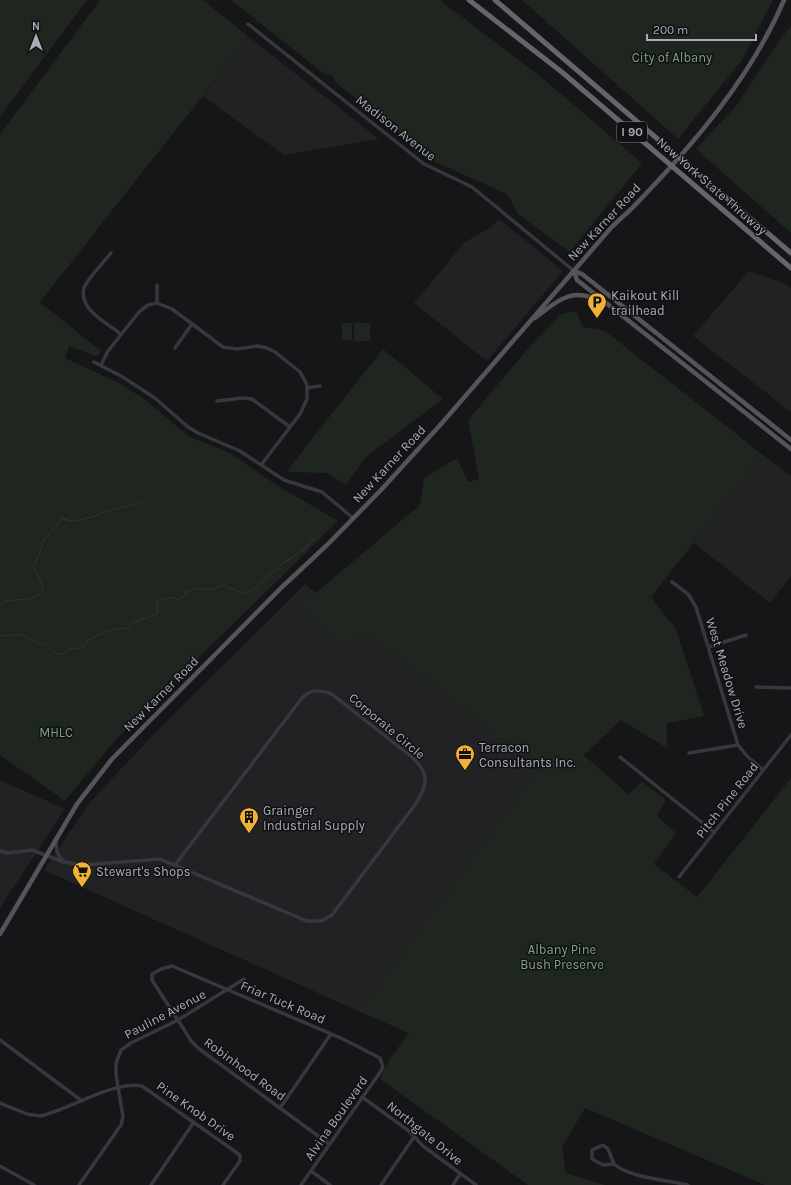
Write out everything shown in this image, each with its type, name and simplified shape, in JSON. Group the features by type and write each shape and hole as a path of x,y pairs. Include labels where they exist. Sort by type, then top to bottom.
{"highway":[{"name":"New York State Thruway","path":"469,0 563,73 791,268"},
{"name":"New York State Thruway","path":"495,0 791,253"}],"main road":[{"name":"New Karner Road","path":"0,934 56,839 84,795 121,748 353,518 442,423 610,229 635,206 662,177 737,84 784,0"},
{"path":"574,271 577,280 791,449"},
{"path":"574,271 582,274 791,440"},
{"path":"527,324 558,301 568,296 578,294 593,298 627,320"}],"street":[{"name":"Madison Avenue","path":"248,24 424,164 472,187 574,271"},
{"path":"111,253 86,285 84,296 88,308 121,334"},
{"path":"157,285 157,303"},
{"path":"101,365 108,352 139,312 148,305 157,303 172,309 223,347 237,349 257,346 267,348 275,352 300,372 306,381 307,388 305,405 261,465"},
{"path":"175,348 192,324"},
{"path":"94,362 155,398 188,427 198,433 235,448 284,480 329,496 353,518"},
{"path":"307,388 320,386"},
{"path":"217,401 242,398 252,399 290,427"},
{"name":"West Meadow Drive","path":"672,582 691,598 696,607 738,745 747,756 763,770"},
{"path":"709,647 746,635"},
{"path":"756,687 791,688"},
{"name":"Corporate Circle","path":"0,852 32,850 64,862 92,865 154,858 175,865 307,921 322,921 332,915 417,802 425,787 424,773 420,765 413,758 333,695 318,691 309,692 302,698 175,865"},
{"name":"Pitch Pine Road","path":"679,877 791,735"},
{"path":"689,753 738,745"},
{"path":"620,757 714,832"},
{"path":"56,839 57,852 64,862"},
{"name":"Robinhood Road","path":"172,966 161,968 152,974 152,978 192,1042 203,1052 329,1144"},
{"name":"Friar Tuck Road","path":"172,966 331,1034 370,1052 382,1062"},
{"name":"Pauline Avenue","path":"79,1185 121,1125 123,1117 116,1063 121,1050 131,1043 178,1020 244,979"},
{"path":"280,1108 331,1034"},
{"path":"0,1040 82,1101"},
{"name":"Alvina Boulevard","path":"301,1185 381,1071 382,1062"},
{"name":"Pine Knob Drive","path":"0,1103 27,1114 40,1116 118,1087 133,1085 142,1086 238,1153 241,1157 240,1161 223,1185"},
{"name":"Northgate Drive","path":"362,1097 405,1127 414,1137 476,1185"},
{"path":"151,1185 194,1122"},
{"path":"381,1185 414,1137"},
{"path":"614,1164 607,1165 595,1161 591,1156 592,1150 599,1146 606,1146 610,1152 614,1164 622,1170 688,1185"},
{"path":"0,1166 34,1185"},
{"path":"311,1171 330,1185"},
{"path":"453,1185 460,1174"}],"shaded area":[{"path":"249,37 379,139 284,155 203,96"},
{"path":"499,219 563,271 487,361 414,303 465,242 488,229"},
{"path":"749,271 786,284 791,288 791,412 693,336"},
{"path":"763,455 791,476 791,576 770,603 694,543"},
{"path":"305,584 524,758 537,771 358,1011 44,870 90,802 156,732"},
{"path":"0,780 65,809 0,908"}],"green space":[{"path":"0,0 87,0 0,117"},
{"name":"MHLC","path":"100,0 203,0 249,37 40,302 101,351 99,355 95,356 69,346 65,358 117,382 143,398 190,437 230,453 275,484 338,521 118,737 65,801 0,755 0,134"},
{"path":"231,0 440,0 541,77 642,163 570,252 518,214 507,194 435,162 422,151 417,140 401,134 336,83 333,76 323,73"},
{"name":"City of Albany","path":"522,0 773,0 742,60 678,139"},
{"path":"791,26 791,233 696,149 737,105 779,41"},
{"name":"Albany Pine Bush Preserve","path":"577,311 581,324 586,328 605,331 763,455 651,597 676,629 704,716 667,723 667,748 621,720 584,755 628,794 642,782 666,800 657,816 676,833 654,864 697,897 791,778 791,1185 765,1185 585,1108 562,1147 566,1173 605,1185 528,1185 380,1079 389,1060 409,1033 358,1011 537,771 524,758 372,637 340,641 299,607 420,505 424,478 457,458 468,482 479,479 468,420 525,352 561,314"},
{"path":"342,323 352,323 352,340 342,340"},
{"path":"354,323 370,323 370,341 354,341"},
{"path":"383,349 443,399 365,458 346,485 327,473 286,472"}],"waterway":[{"path":"0,605 11,600 32,598 43,590 41,581 33,568 42,547 42,542 62,519 73,521 92,517 107,511 132,505 142,500"},
{"path":"0,635 7,636 21,634 37,643 47,645 53,652 62,655 69,649 79,649 83,647 88,640 106,632 120,628 127,629 133,622 138,621 140,618 148,618 158,613 156,602 162,599 170,598 178,600 183,597 186,592 198,588 211,590 223,585 244,594 250,592 282,564 303,550 315,538"}],"place":[{"name":"Kaikout Kill trailhead","path":"597,319"},
{"name":"Terracon Consultants Inc.","path":"465,771"},
{"name":"Grainger Industrial Supply","path":"249,834"},
{"name":"Stewart's Shops","path":"82,888"}]}
